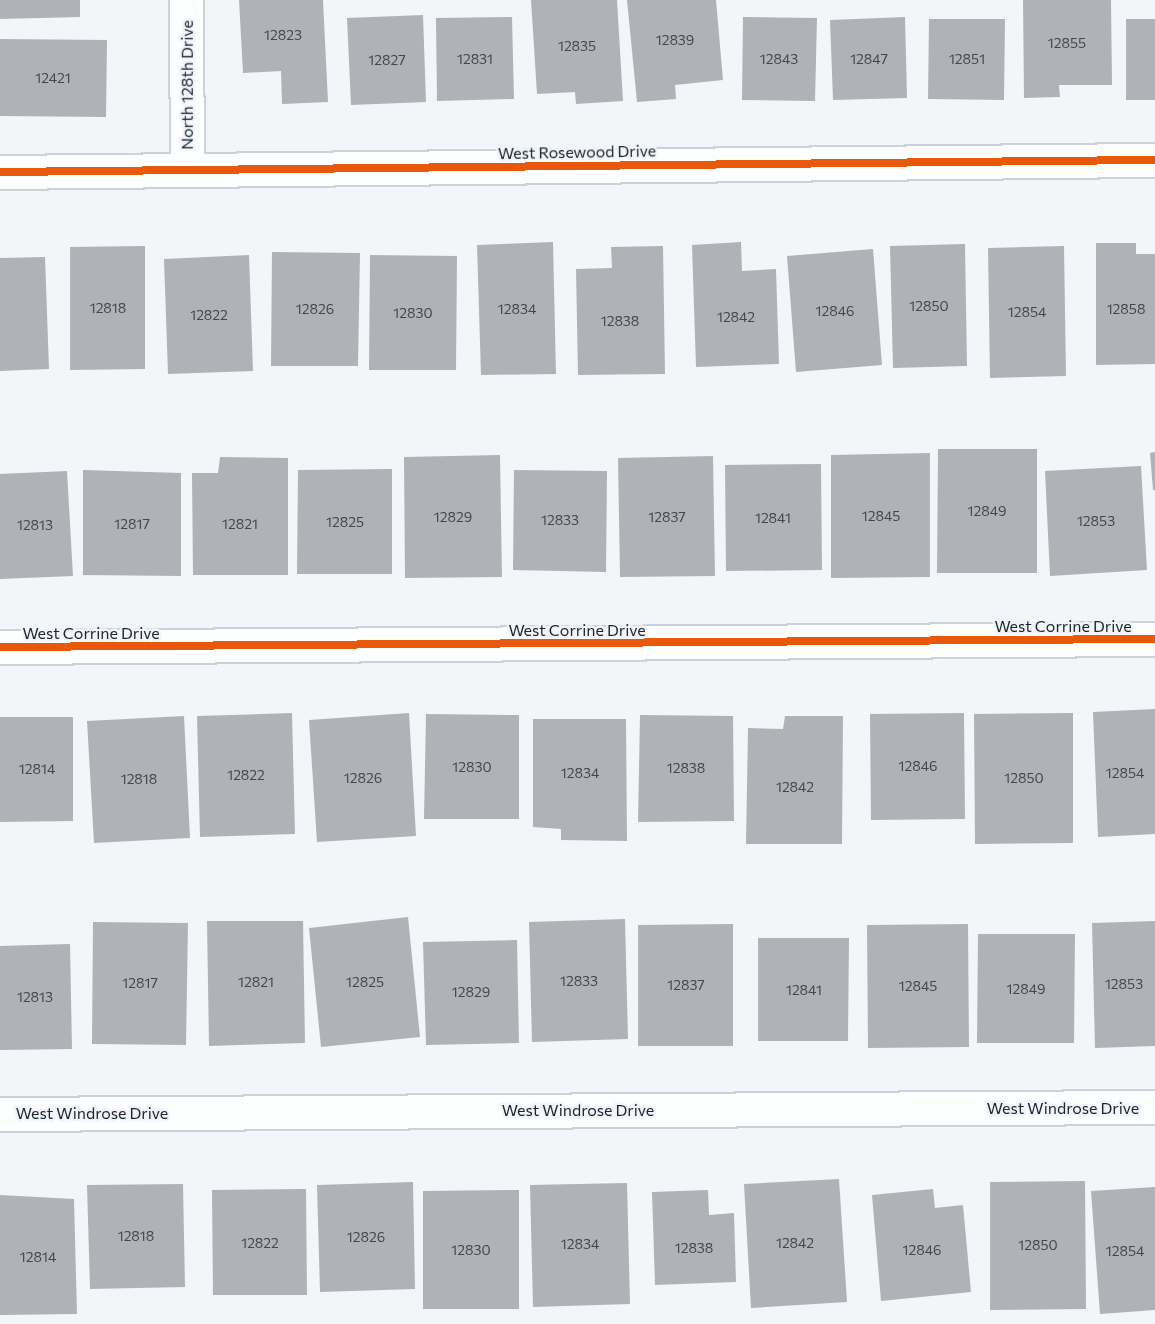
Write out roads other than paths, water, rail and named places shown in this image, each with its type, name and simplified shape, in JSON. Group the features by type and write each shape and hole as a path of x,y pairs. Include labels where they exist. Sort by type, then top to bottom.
{"street":[{"name":"North 128th Drive","path":"186,0 187,169"},
{"name":"West Rosewood Drive","path":"0,172 1155,159"},
{"name":"West Corrine Drive","path":"0,647 1155,639"},
{"name":"West Windrose Drive","path":"0,1113 1155,1107"}]}
